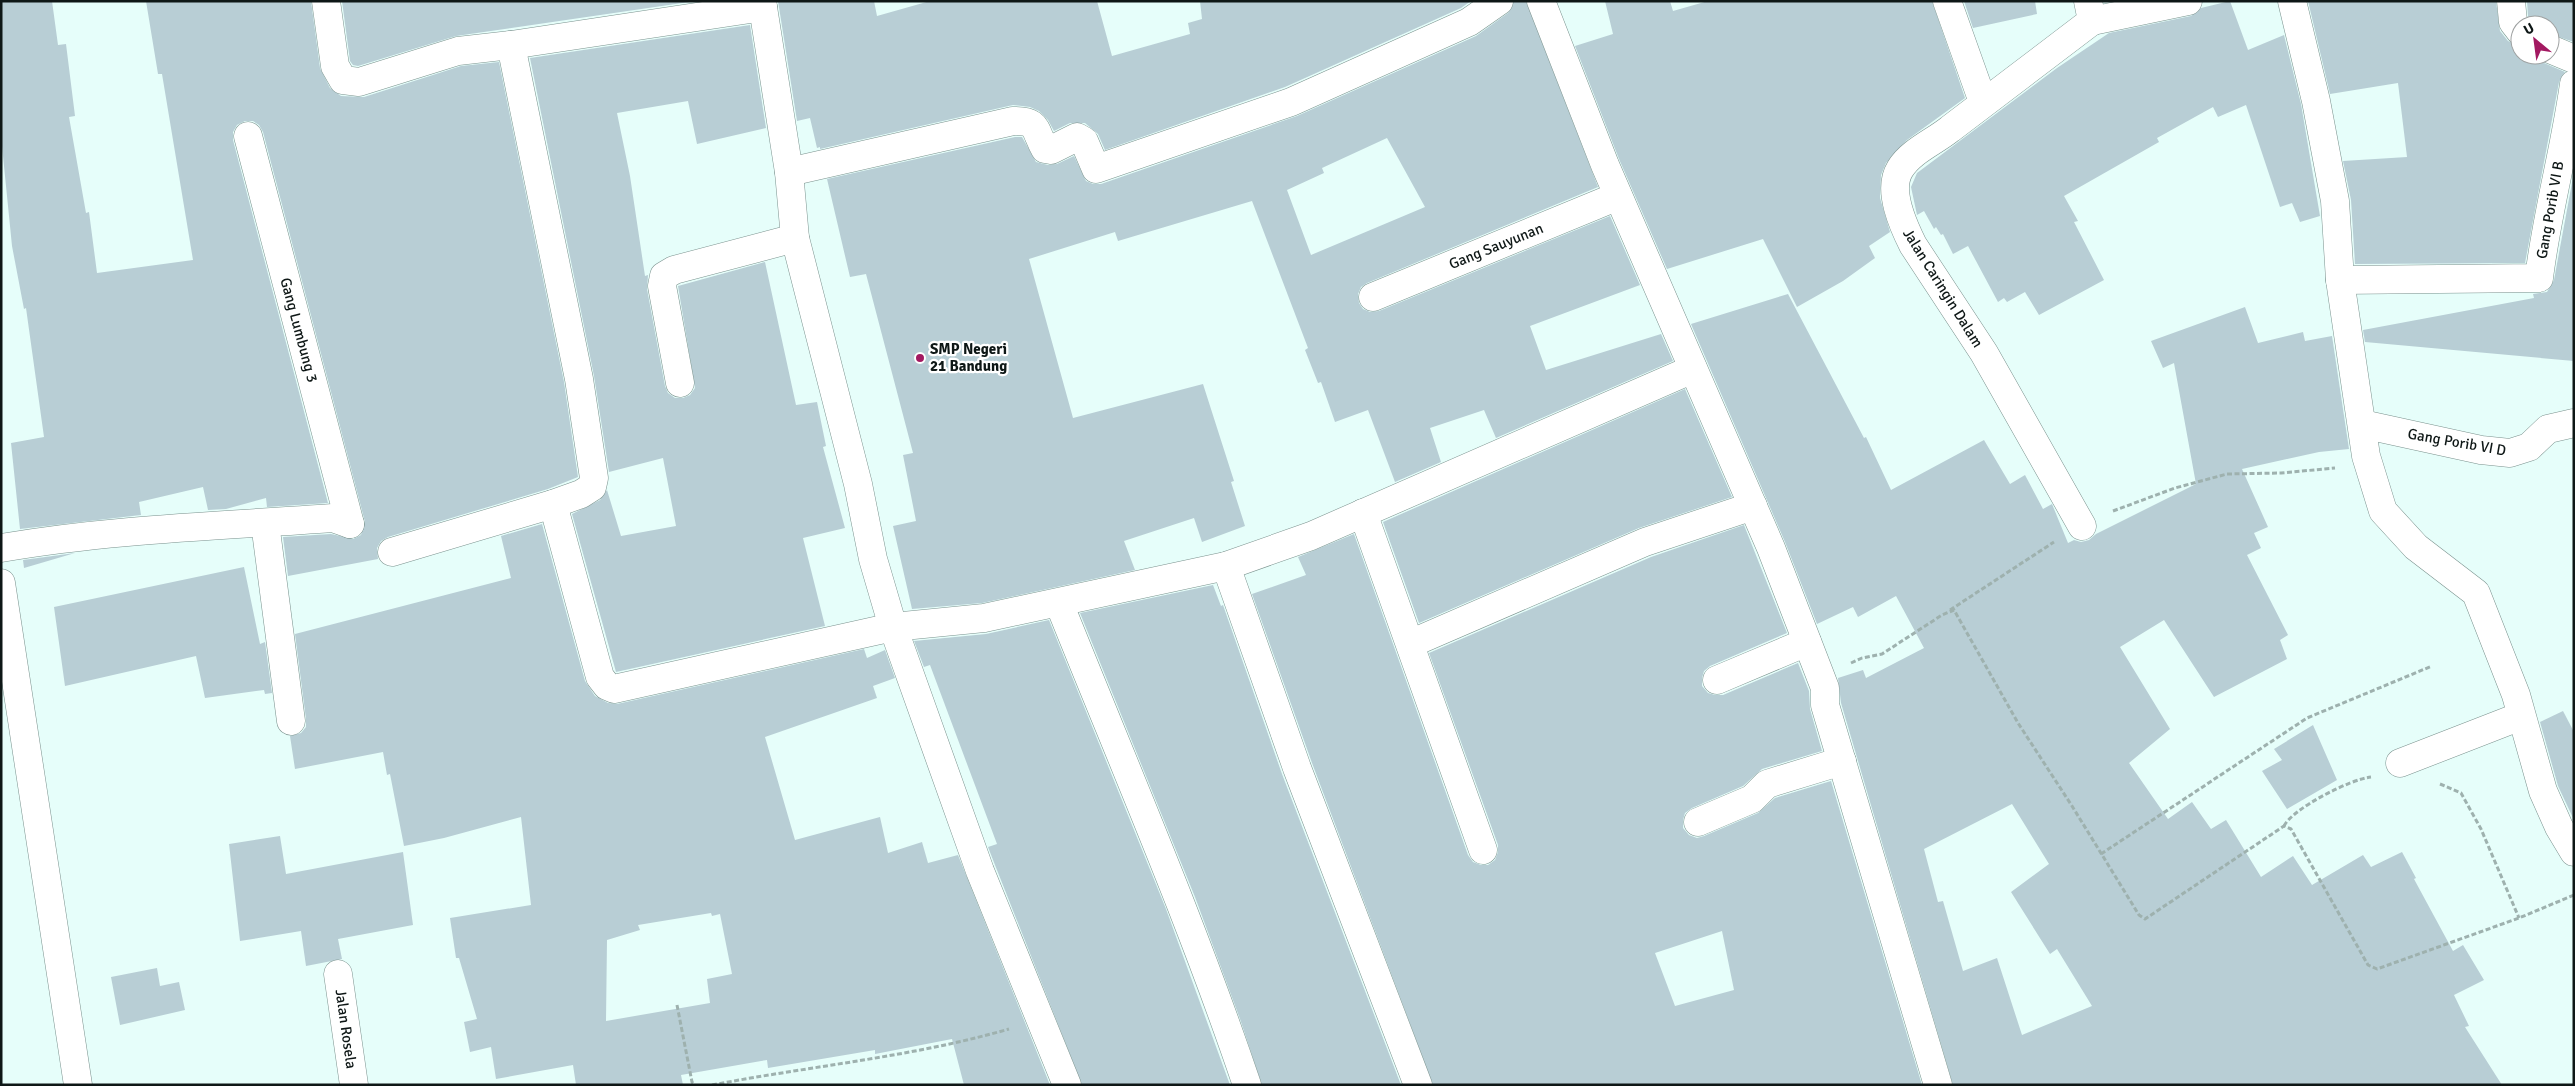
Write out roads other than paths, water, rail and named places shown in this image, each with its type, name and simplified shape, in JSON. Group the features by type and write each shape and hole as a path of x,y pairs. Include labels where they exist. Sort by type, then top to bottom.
{"street":[{"path":"326,1 335,66 343,80 348,82 358,82 458,51 511,45 762,4 789,172 795,238 858,484 873,559 893,627 980,871 1067,1085"},
{"path":"789,172 1013,121 1028,120 1034,125 1045,149 1051,150 1078,137 1084,141 1096,169 1291,102 1469,22 1499,1"},
{"path":"1542,1 1618,196 1753,506 1825,688 1825,705 1938,1085"},
{"path":"1947,1 1982,102"},
{"path":"2090,11 2188,1"},
{"path":"2292,1 2319,117 2335,202 2340,280 2368,466 2383,511 2397,528 2416,547 2476,593 2516,695 2543,791 2559,827 2574,852"},
{"path":"2511,1 2511,15"},
{"name":"Jalan Caringin Dalam","path":"2082,526 1984,353 1913,245 1904,227 1898,206 1895,182 1900,169 1913,154 1950,130 2090,11"},
{"path":"392,552 553,504 592,487 594,478 579,379 511,45"},
{"path":"2560,54 2574,60"},
{"name":"Gang Porib VI B","path":"2340,280 2539,278 2544,239 2552,212 2560,152 2567,134 2574,84"},
{"name":"Gang Lumbung 3","path":"248,136 350,524 332,518 265,523"},
{"name":"Gang Sauyunan","path":"1373,297 1618,196"},
{"path":"680,383 662,286 664,276 674,270 795,238"},
{"path":"553,504 600,677 607,686 614,689 893,627 984,618 1226,566 1311,536 1693,369"},
{"name":"Gang Porib VI D","path":"2362,424 2481,450 2510,453 2529,447 2548,429 2574,423"},
{"path":"1412,643 1644,542 1753,506"},
{"path":"1363,513 1412,643 1484,850"},
{"path":"1,548 40,542 201,525 265,523 291,721"},
{"path":"1226,566 1297,768 1418,1085"},
{"path":"1,583 78,1085"},
{"path":"1059,603 1169,876 1246,1085"},
{"path":"1717,680 1806,642"},
{"path":"2389,769 2521,716"},
{"path":"1698,822 1752,799 1767,784 1842,761"},
{"name":"Jalan Rosela","path":"338,974 354,1085"}],"place":[{"name":"SMP Negeri 21 Bandung","path":"920,358"}]}
